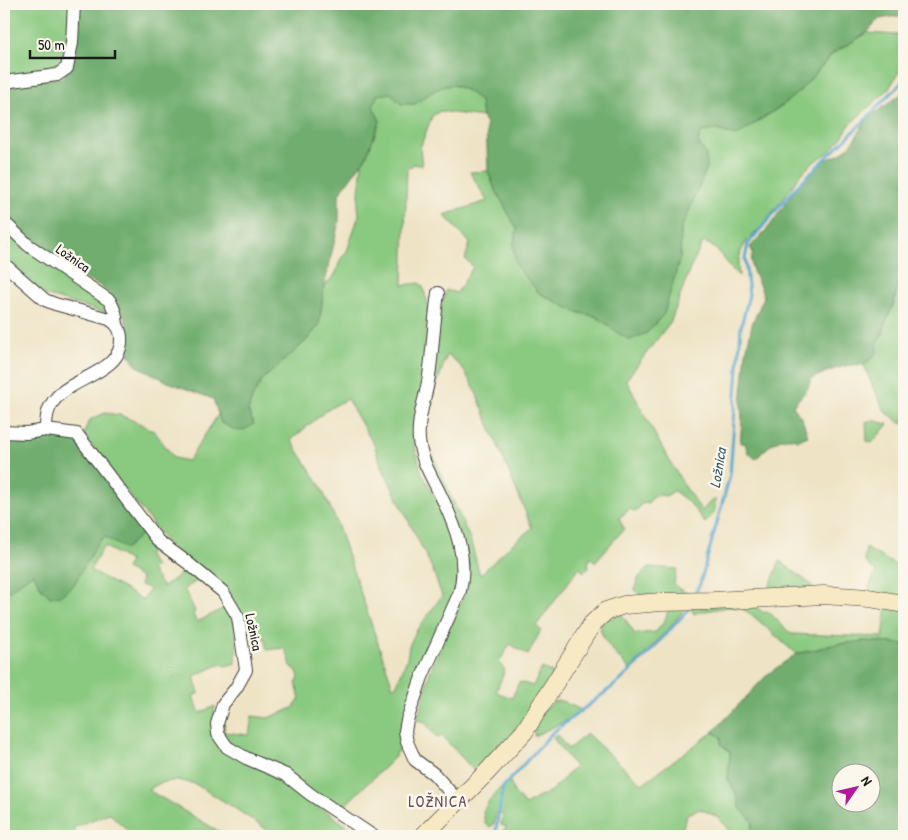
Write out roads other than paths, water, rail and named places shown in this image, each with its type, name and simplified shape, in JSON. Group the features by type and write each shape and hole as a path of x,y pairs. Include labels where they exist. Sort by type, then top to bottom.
{"street":[{"path":"4,82 57,75 66,68 72,43 74,4"},
{"name":"Ložnica","path":"4,222 28,245 110,301 120,331 121,346 116,356 108,364 56,397 46,416 46,430"},
{"path":"4,264 45,300 97,315 117,324"},
{"path":"438,293 429,379 418,423 419,440 424,462 441,496 462,553 462,583 459,594 422,677 405,731 407,742 415,760 434,774 458,802"},
{"name":"Ložnica","path":"4,432 26,433 46,430 77,434 158,541 223,592 238,617 246,670 236,688 223,704 217,724 218,734 227,747 286,776 373,836"},
{"path":"423,836 524,732 592,624 606,611 624,606 661,602 823,595 868,598 904,604"}],"waterway":[{"name":"Ložnica","path":"694,596 700,584 730,475 741,327 749,295 745,259 748,244 795,188 904,80"},
{"name":"Ložnica","path":"495,836 503,787 552,733 620,681 649,653 689,607"}],"district":[{"name":"LOŽNICA","path":"438,801"}]}
